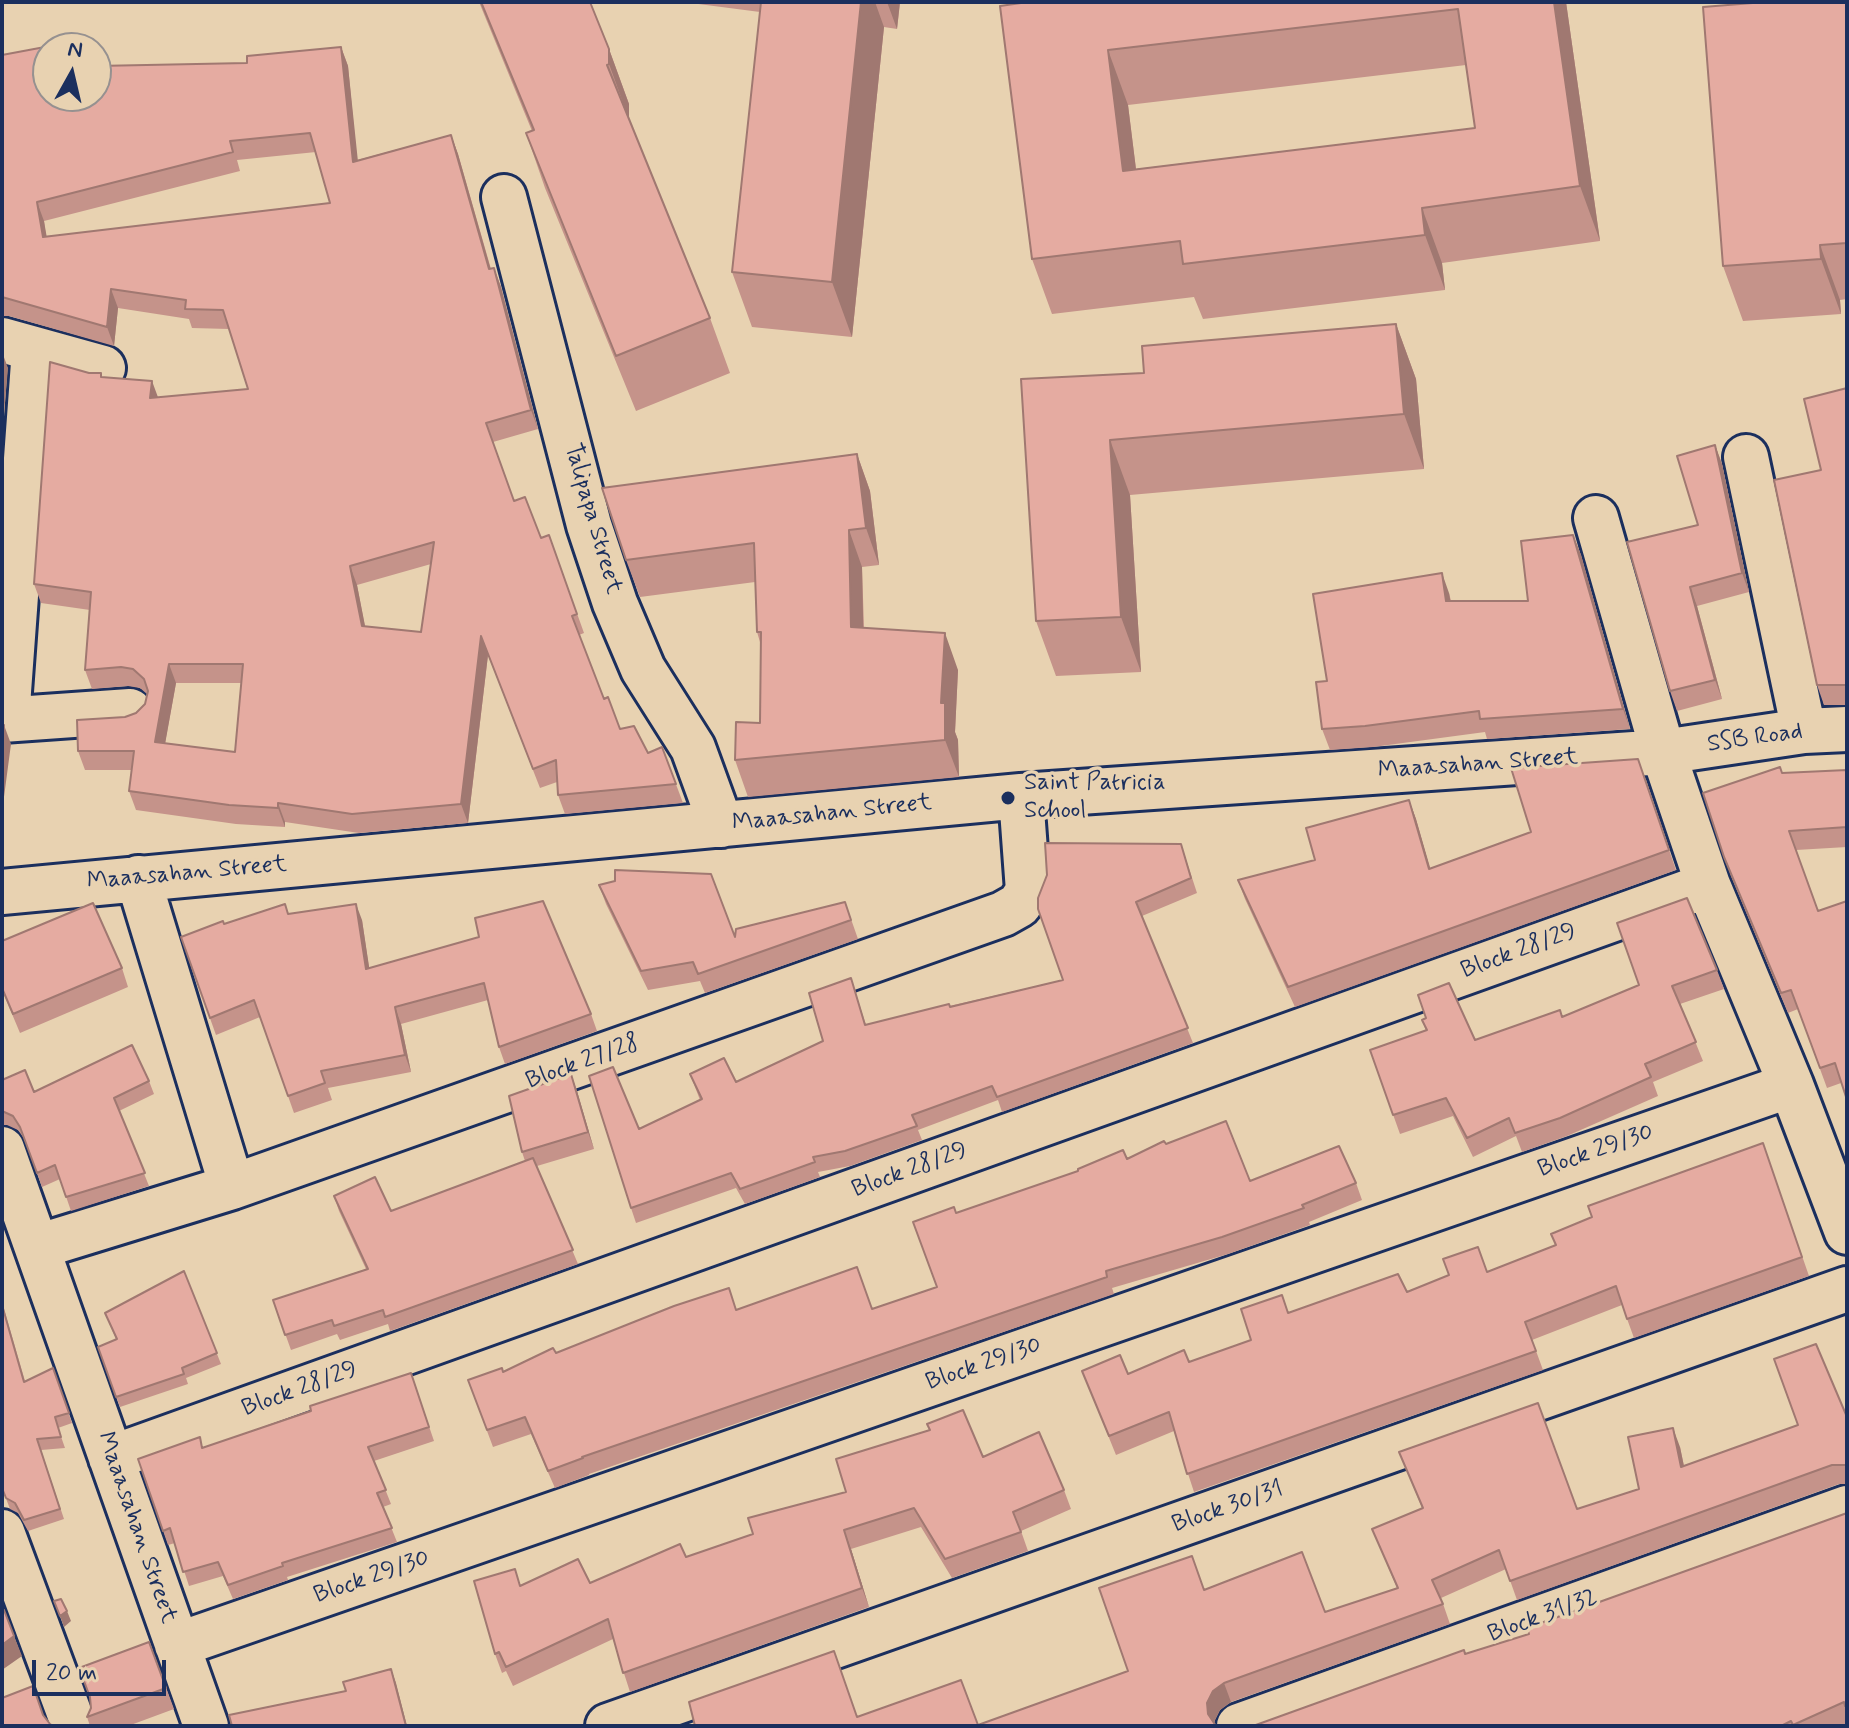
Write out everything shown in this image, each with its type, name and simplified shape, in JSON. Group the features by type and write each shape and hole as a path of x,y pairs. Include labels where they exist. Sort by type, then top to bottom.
{"street":[{"name":"Talipapa Street","path":"504,197 589,525 615,603 643,669 693,748 721,825"},
{"path":"103,368 18,344 4,720 130,711"},
{"path":"1746,457 1804,731"},
{"path":"1596,518 1663,752 1708,885 1791,1085 1847,1232"},
{"name":"SSB Road","path":"1663,752 1804,731 1847,729"},
{"name":"Maaasahan Street","path":"2,892 1021,796 1663,752"},
{"name":"Block 27/28","path":"37,1247 232,1187 1003,914 1019,905 1028,891 1021,796"},
{"path":"138,878 232,1187"},
{"name":"Block 28/29","path":"111,1458 1708,885"},
{"name":"Block 29/30","path":"177,1645 1791,1085"},
{"name":"Maaasahan Street","path":"2,1149 206,1726"},
{"name":"Block 30/31","path":"608,1726 1847,1289"},
{"name":"Block 31/32","path":"1239,1726 1847,1508"},
{"path":"2,1532 15,1607 74,1726"}],"building":[{"path":"481,2 590,2 609,49 607,65 710,318 616,356 526,133 534,130"},
{"path":"761,2 861,2 832,282 732,272"},
{"path":"1028,2 1554,2 1580,186 1422,208 1425,235 1183,264 1180,241 1032,259 1000,6","holes":["1458,9 1475,128 1123,171 1108,50"]},
{"path":"1765,2 1847,2 1847,243 1820,245 1821,259 1723,266 1703,7"},
{"path":"341,47 353,162 451,135 489,269 494,268 531,410 486,423 514,501 525,497 541,538 549,535 577,614 572,616 604,699 608,697 620,729 634,726 648,753 662,747 676,784 558,795 556,760 533,769 481,636 461,804 352,814 278,803 278,808 229,805 129,791 134,751 78,751 77,720 125,717 136,713 145,704 148,691 144,679 133,669 121,667 85,670 91,592 34,584 50,362 89,373 101,373 101,377 152,381 150,398 248,389 223,310 185,309 186,300 111,289 107,327 2,297 2,55 32,49 32,112 112,112 112,66 247,63 247,56","holes":["310,133 330,203 43,237 37,202 233,152 230,141","434,542 421,632 362,626 350,566","169,664 243,664 235,752 155,742"]},
{"path":"1396,324 1404,414 1110,440 1121,617 1036,621 1021,379 1144,373 1142,346"},
{"path":"1847,388 1847,685 1817,685 1774,480 1821,470 1804,399"},
{"path":"1715,445 1742,573 1690,587 1715,680 1670,691 1627,542 1698,525 1677,456"},
{"path":"857,454 866,528 849,530 851,627 945,633 941,703 945,703 945,740 735,760 736,722 760,723 761,632 757,632 754,543 626,560 602,488"},
{"path":"1573,535 1623,709 1480,719 1479,711 1322,729 1316,682 1327,681 1313,594 1442,573 1446,601 1528,601 1521,541"},
{"path":"1638,759 1669,850 1288,987 1238,880 1315,860 1306,828 1409,800 1429,869 1531,832 1511,768"},
{"path":"1780,767 1782,773 1847,770 1847,827 1789,831 1818,911 1847,901 1847,1100 1835,1063 1820,1068 1791,990 1781,993 1724,857 1703,793"},
{"path":"1045,843 1181,844 1191,878 1136,902 1188,1028 997,1097 992,1086 912,1115 917,1126 845,1151 813,1157 815,1162 740,1189 731,1173 631,1208 589,1076 613,1067 639,1129 702,1099 690,1074 724,1058 736,1082 823,1041 809,993 851,978 865,1025 1063,980 1038,909 1038,898 1047,875"},
{"path":"615,870 711,874 735,937 736,929 845,902 851,920 698,974 693,962 641,971 599,885 615,881"},
{"path":"1687,898 1717,970 1672,986 1696,1042 1645,1064 1651,1077 1560,1118 1515,1133 1509,1118 1467,1138 1446,1098 1393,1115 1370,1050 1427,1030 1418,995 1449,983 1475,1040 1560,1010 1562,1017 1639,985 1617,923"},
{"path":"543,901 591,1014 499,1047 484,983 395,1007 405,1055 321,1071 325,1083 288,1096 254,1000 210,1018 181,937 223,921 224,924 285,904 288,914 356,904 366,969 479,937 475,918"},
{"path":"93,903 122,968 13,1014 2,988 2,941"},
{"path":"132,1045 149,1081 114,1098 145,1173 66,1197 55,1165 37,1173 20,1127 13,1116 2,1111 2,1080 25,1070 34,1092"},
{"path":"571,1074 588,1132 522,1152 509,1096"},
{"path":"1226,1121 1250,1181 1339,1146 1356,1183 1302,1205 1304,1208 1222,1237 1106,1271 1107,1277 548,1471 525,1417 487,1430 468,1380 502,1368 503,1372 553,1348 556,1353 674,1306 729,1288 736,1310 857,1267 872,1309 937,1287 913,1222 954,1207 956,1213 1078,1171 1123,1150 1127,1159 1164,1141 1166,1144"},
{"path":"1763,1143 1802,1257 1627,1319 1616,1286 1525,1322 1536,1351 1187,1474 1169,1412 1109,1436 1082,1371 1120,1355 1128,1374 1184,1350 1189,1362 1251,1340 1241,1309 1282,1295 1288,1313 1398,1274 1407,1292 1449,1275 1443,1259 1478,1247 1487,1272 1556,1245 1551,1234 1592,1217 1588,1206"},
{"path":"533,1158 573,1250 385,1317 383,1310 334,1326 332,1320 285,1335 273,1300 368,1269 334,1196 375,1177 391,1211"},
{"path":"184,1271 217,1353 182,1368 184,1374 116,1397 98,1347 117,1339 105,1313"},
{"path":"2,1305 24,1382 53,1368 69,1413 55,1417 61,1437 37,1439 60,1509 24,1520 2,1488"},
{"path":"1816,1344 1847,1417 1847,1465 1832,1465 1510,1581 1499,1550 1432,1580 1443,1604 1224,1683 1213,1691 1207,1703 1208,1714 1216,1726 695,1726 689,1702 834,1651 857,1717 961,1680 978,1725 1128,1671 1099,1588 1192,1556 1204,1590 1302,1552 1325,1612 1398,1588 1372,1529 1423,1508 1399,1452 1538,1403 1577,1509 1639,1489 1628,1437 1673,1428 1681,1467 1798,1425 1774,1359"},
{"path":"411,1373 429,1427 368,1447 386,1490 377,1493 392,1528 282,1563 283,1566 228,1585 218,1562 183,1572 170,1528 163,1531 138,1459 200,1437 202,1448 311,1411 310,1406"},
{"path":"963,1410 983,1457 1039,1432 1064,1490 1013,1512 1021,1532 945,1559 914,1508 844,1530 862,1588 623,1673 608,1619 506,1667 499,1652 495,1654 474,1581 515,1569 520,1586 578,1559 590,1583 680,1544 686,1557 753,1534 748,1518 846,1492 836,1459 930,1430 927,1424"},
{"path":"1847,1513 1847,1705 1844,1702 1793,1725 1791,1721 1781,1726 1253,1726 1464,1650 1465,1654 1529,1634 1527,1628"},
{"path":"61,1599 67,1611 60,1616 54,1601"},
{"path":"2,1611 14,1636 2,1645"},
{"path":"149,1642 166,1688 87,1717 91,1708 90,1697 79,1668"},
{"path":"391,1669 406,1726 232,1726 229,1715 346,1691 343,1682"},
{"path":"33,1686 43,1715 53,1726 2,1726 2,1698"}],"place":[{"name":"Saint Patricia School","path":"1008,798"}]}
